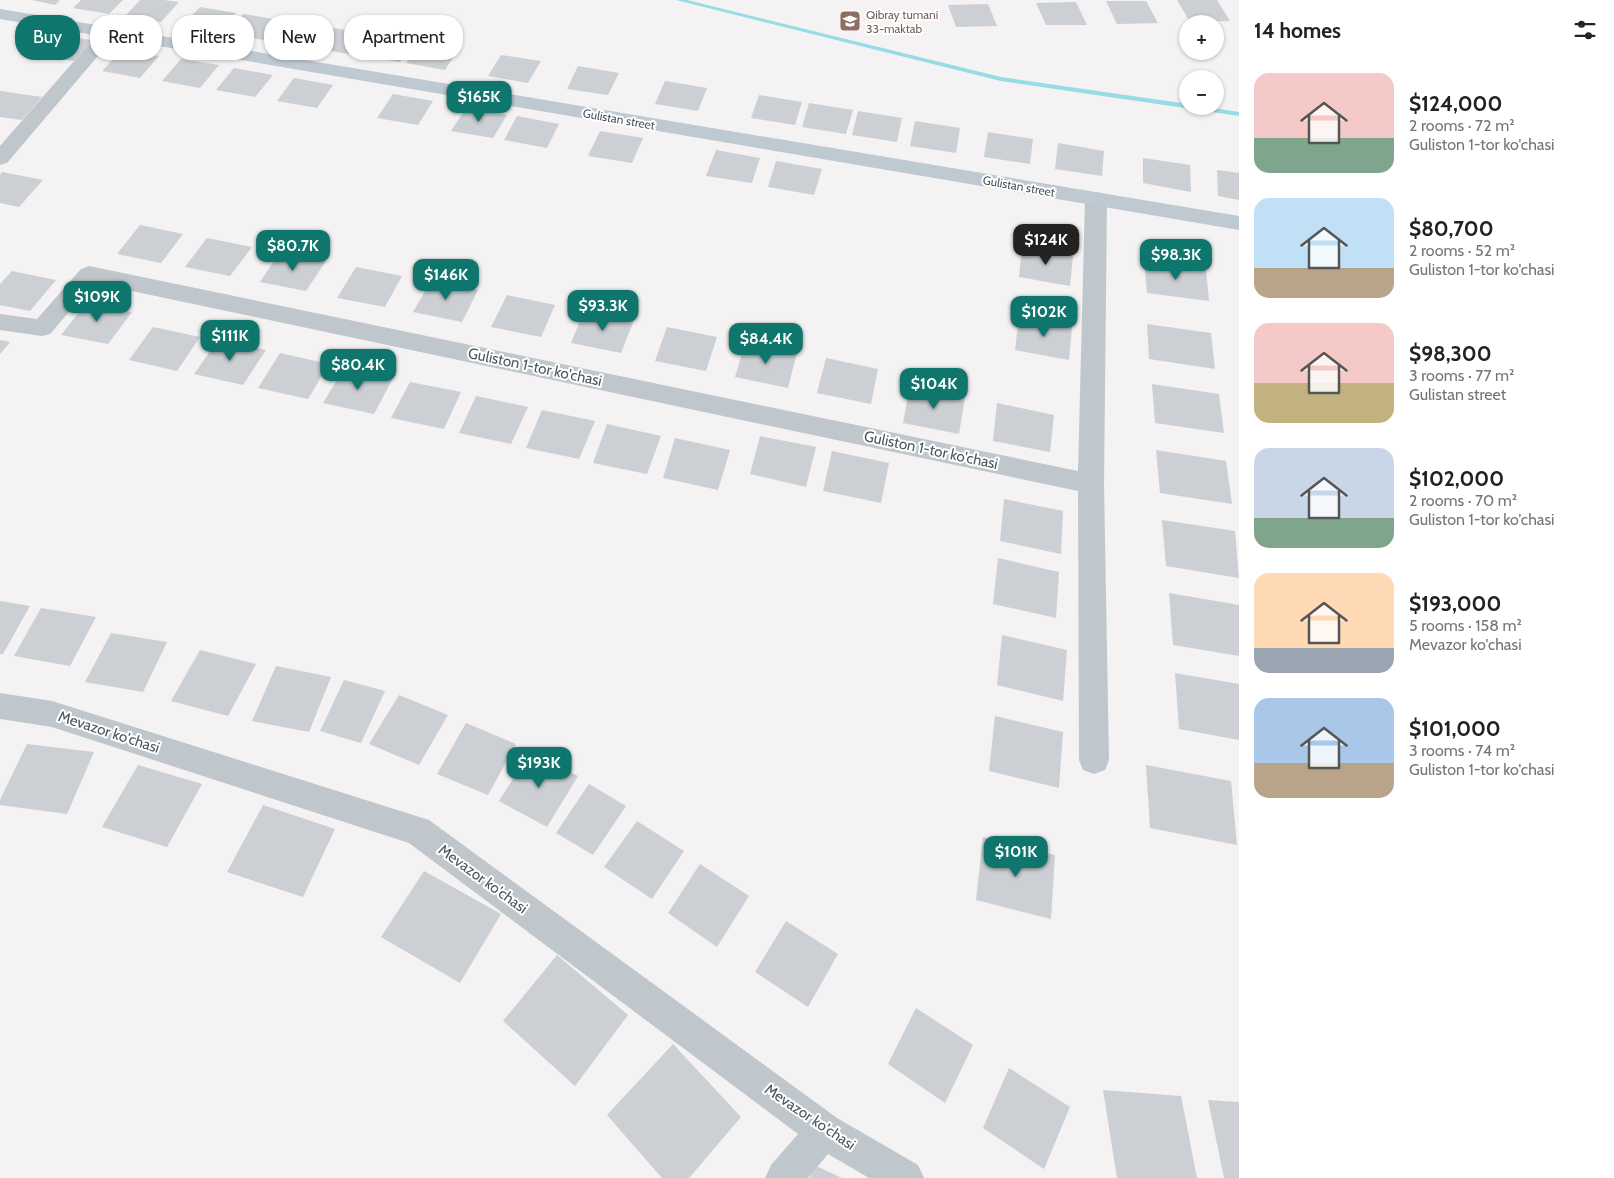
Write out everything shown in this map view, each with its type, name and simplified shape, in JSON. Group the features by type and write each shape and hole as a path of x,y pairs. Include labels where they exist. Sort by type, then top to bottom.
{"main road":[{"name":"Gulistan street","path":"0,14 90,30"},
{"name":"Gulistan street","path":"162,42 1239,223"}],"street":[{"path":"0,159 90,54"},
{"path":"1094,760 1091,484 1096,199"},
{"name":"Guliston 1-tor ko'chasi","path":"0,322 42,328 89,274 1091,484"},
{"name":"Mevazor ko'chasi","path":"0,706 52,714 418,831 824,1131 905,1178"},
{"path":"784,1178 824,1131"}],"building":[{"path":"32,0 60,0 55,5"},
{"path":"81,0 123,0 109,14 73,8"},
{"path":"140,0 179,2 162,21 162,15 126,15"},
{"path":"1177,0 1217,0 1230,21 1224,21 1224,15 1186,15"},
{"path":"1106,1 1146,1 1158,23 1117,24"},
{"path":"1076,2 1087,25 1046,25 1036,3"},
{"path":"988,4 997,26 956,27 948,5"},
{"path":"200,7 236,13 234,15 192,15"},
{"path":"254,16 264,17 264,40 254,38"},
{"path":"334,28 344,30 344,53 334,52"},
{"path":"80,38 90,40 80,54"},
{"path":"501,55 541,61 528,83 488,76"},
{"path":"112,60 156,60 140,78 102,71"},
{"path":"180,60 219,65 200,88 162,81"},
{"path":"408,60 451,60 445,70 406,63"},
{"path":"578,66 619,73 608,95 567,89"},
{"path":"234,68 273,75 255,97 216,90"},
{"path":"294,78 333,85 317,108 277,101"},
{"path":"665,81 707,88 698,111 655,104"},
{"path":"0,91 42,97 22,120 0,117"},
{"path":"393,94 433,101 418,125 377,118"},
{"path":"759,95 802,102 795,125 751,118"},
{"path":"809,103 853,110 846,134 802,127"},
{"path":"466,108 507,115 493,138 451,131"},
{"path":"858,111 902,118 897,142 852,135"},
{"path":"517,116 559,124 547,148 504,140"},
{"path":"915,121 960,128 956,153 910,146"},
{"path":"600,131 643,138 632,163 588,156"},
{"path":"988,132 1033,139 1030,164 984,157"},
{"path":"1058,143 1104,151 1102,176 1055,169"},
{"path":"716,150 760,158 752,183 706,176"},
{"path":"1143,158 1190,165 1191,192 1143,183"},
{"path":"776,161 822,169 814,195 768,187"},
{"path":"1217,170 1239,173 1239,200 1218,196"},
{"path":"2,172 43,180 19,207 0,203 0,175"},
{"path":"140,225 183,234 161,263 117,254"},
{"path":"207,238 252,247 230,276 185,267"},
{"path":"1022,247 1073,256 1070,286 1019,277"},
{"path":"280,252 326,261 306,291 260,282"},
{"path":"1144,260 1206,269 1209,301 1147,293"},
{"path":"356,267 402,276 385,307 337,298"},
{"path":"12,271 56,280 30,311 0,305 0,284"},
{"path":"431,281 478,290 462,322 413,312"},
{"path":"507,295 555,305 541,337 491,327"},
{"path":"87,302 132,312 108,344 61,335"},
{"path":"584,311 634,320 621,353 571,343"},
{"path":"1019,317 1072,326 1069,360 1015,350"},
{"path":"1147,324 1211,333 1215,369 1149,359"},
{"path":"153,327 200,337 177,371 129,360"},
{"path":"667,327 717,337 706,371 655,361"},
{"path":"0,340 10,342 0,354"},
{"path":"218,340 266,350 243,385 194,374"},
{"path":"745,343 797,353 788,388 735,377"},
{"path":"280,353 329,364 308,399 258,388"},
{"path":"826,358 878,369 871,404 817,393"},
{"path":"344,368 393,378 374,414 323,403"},
{"path":"410,382 461,392 444,429 391,418"},
{"path":"1152,384 1219,394 1224,433 1155,423"},
{"path":"910,386 965,397 959,434 903,423"},
{"path":"476,396 528,407 511,444 459,433"},
{"path":"997,403 1054,415 1050,452 993,441"},
{"path":"542,410 595,421 579,459 526,448"},
{"path":"607,424 661,436 647,474 593,463"},
{"path":"760,436 816,447 806,487 750,474"},
{"path":"675,438 730,450 718,490 663,478"},
{"path":"1156,450 1226,461 1232,504 1160,493"},
{"path":"832,451 889,463 881,503 823,491"},
{"path":"1004,499 1063,511 1061,554 1000,541"},
{"path":"1162,520 1235,531 1239,578 1166,566"},
{"path":"998,558 1059,572 1056,618 993,604"},
{"path":"1169,593 1239,605 1239,656 1173,645"},
{"path":"0,601 30,606 3,654 0,654"},
{"path":"41,608 96,617 70,666 14,656"},
{"path":"111,633 167,642 143,692 85,682"},
{"path":"1002,635 1067,650 1063,701 997,685"},
{"path":"200,650 256,664 228,716 171,701"},
{"path":"276,666 331,677 309,732 252,721"},
{"path":"1175,673 1239,684 1239,740 1179,729"},
{"path":"344,680 385,691 361,743 320,731"},
{"path":"399,695 448,715 419,765 369,744"},
{"path":"995,716 1063,732 1059,788 989,771"},
{"path":"466,723 516,744 488,795 437,774"},
{"path":"27,744 94,752 67,814 0,805 0,800"},
{"path":"530,752 578,776 547,827 499,801"},
{"path":"138,765 202,784 167,847 102,827"},
{"path":"1146,765 1231,781 1237,845 1150,828"},
{"path":"589,784 626,806 593,855 556,833"},
{"path":"263,805 335,829 303,897 227,872"},
{"path":"637,821 684,851 652,899 604,867"},
{"path":"983,837 1055,855 1051,919 976,900"},
{"path":"700,864 749,896 717,947 668,913"},
{"path":"424,871 501,914 460,983 381,937"},
{"path":"786,921 838,954 808,1007 755,972"},
{"path":"557,955 628,1015 575,1086 503,1021"},
{"path":"916,1008 973,1045 945,1103 888,1064"},
{"path":"673,1044 741,1117 689,1178 662,1178 607,1115"},
{"path":"1009,1068 1070,1107 1044,1169 983,1128"},
{"path":"1103,1090 1181,1096 1197,1178 1117,1178"},
{"path":"1208,1100 1239,1102 1239,1178 1224,1178"},
{"path":"814,1165 842,1178 810,1178"}],"waterway":[{"path":"679,0 1001,79 1239,114"}],"place":[{"name":"Qibray tumani 33-maktab","path":"850,21"}]}
